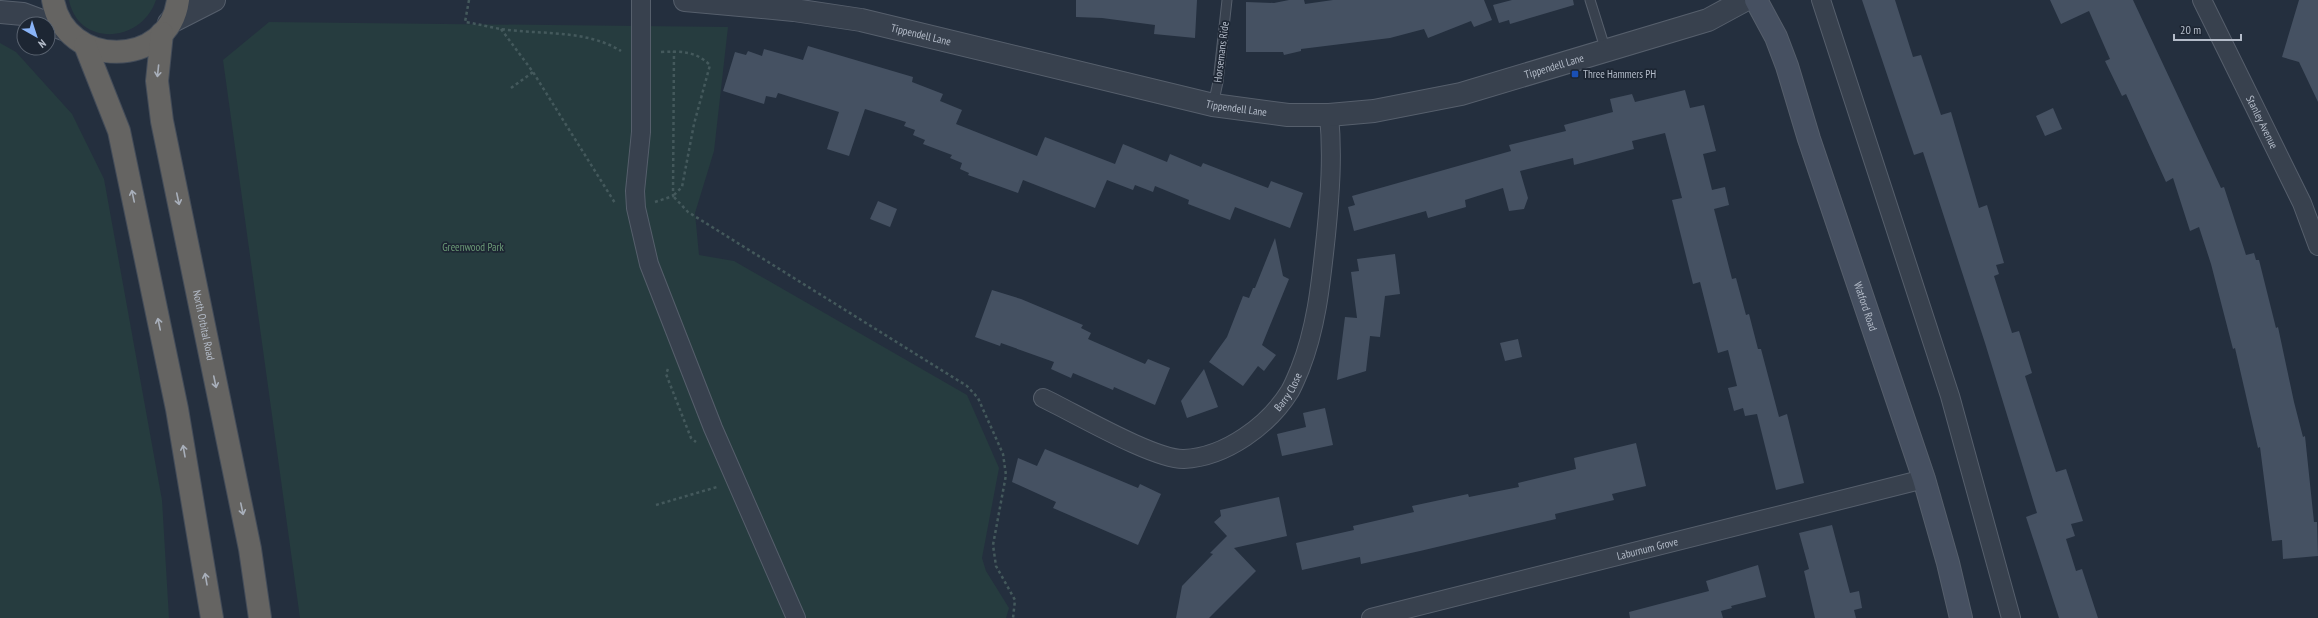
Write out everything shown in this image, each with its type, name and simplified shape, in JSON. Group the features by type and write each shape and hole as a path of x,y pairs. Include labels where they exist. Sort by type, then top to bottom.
{"highway":[{"path":"53,0 55,11 66,30 85,45 105,52 126,52 145,45 166,28"},
{"name":"North Orbital Road","path":"178,0 166,28 157,81 162,121 250,549 260,618"},
{"path":"85,45 119,131 177,409 212,618"}],"main road":[{"name":"Watford Road","path":"1756,0 1776,37 1787,66 1809,140 1924,479 1948,562 1961,618"}],"street":[{"path":"166,28 214,0"},
{"path":"641,0 641,132 635,191 636,208 649,264 677,340 725,456 796,618"},
{"name":"Tippendell Lane","path":"685,0 721,1 861,20 1213,105 1288,115 1329,115 1374,110 1461,94 1708,20 1745,0"},
{"path":"1821,0 1950,396 2011,618"},
{"name":"Stanley Avenue","path":"2202,0 2302,203 2318,246"},
{"path":"0,12 23,14 66,30"},
{"name":"Barry Close","path":"1043,398 1140,446 1164,455 1183,459 1206,454 1230,445 1253,432 1278,409 1291,390 1304,357 1313,326 1320,289 1331,153 1329,115"},
{"name":"Laburnum Grove","path":"1371,618 1924,479"}],"lane":[{"name":"Horsemans Ride","path":"1213,105 1218,82 1228,0"},
{"path":"1590,0 1606,51"}],"path":[{"path":"469,0 465,22 501,29 591,38 609,44 623,53"},
{"path":"501,29 533,72 617,207 623,211 673,196 682,187 694,124 710,65 699,55 674,51 653,53"},
{"path":"674,51 673,196 688,212 967,386 978,398 1003,454 1006,475 993,545 996,566 1015,600 1013,618"},
{"path":"511,88 533,72"},
{"path":"656,505 723,486"}],"green space":[{"path":"69,0 156,0 148,15 137,25 124,32 110,34 97,32 84,26 75,15"},
{"name":"Greenwood Park","path":"269,22 728,27 714,151 695,213 699,255 734,261 967,395 999,468 982,558 986,571 1009,608 1006,618 300,618 223,60"},
{"path":"0,43 16,52 16,56 20,56 72,114 104,179 162,500 169,618 0,618"}],"building":[{"path":"1076,0 1197,0 1195,38 1154,34 1155,25 1102,18 1076,17"},
{"path":"1289,0 1304,0 1305,4 1333,0 1484,0 1492,20 1474,27 1471,21 1428,38 1424,29 1390,38 1301,49 1301,51 1284,55 1283,52 1246,52 1246,2 1274,3"},
{"path":"1512,0 1573,0 1574,5 1510,24 1509,20 1499,23 1493,5"},
{"path":"1862,0 1895,0 1913,57 1921,55 1941,115 1951,112 1979,208 1987,205 2004,263 1996,265 1999,274 1994,276 2012,333 2019,331 2032,373 2025,376 2056,472 2066,469 2083,521 2071,524 2075,536 2066,539 2076,571 2082,569 2098,618 2059,618 2026,517 2037,513 1985,343 1923,152 1914,155"},
{"path":"2050,0 2133,0 2221,188 2224,187 2246,255 2254,253 2256,260 2259,260 2276,328 2278,327 2294,402 2303,437 2305,436 2314,522 2317,522 2318,556 2283,559 2282,540 2272,541 2260,447 2258,448 2235,348 2233,349 2211,264 2199,227 2190,231 2173,178 2166,182 2126,94 2122,96 2105,61 2110,59 2089,11 2061,24"},
{"path":"2299,0 2318,0 2318,102 2299,62 2282,57"},
{"path":"808,46 913,77 912,82 943,94 940,101 962,110 956,124 1037,156 1045,137 1115,164 1123,144 1167,162 1170,154 1201,167 1203,163 1268,188 1271,181 1303,193 1290,228 1235,207 1230,220 1188,204 1189,200 1155,186 1153,192 1135,185 1133,190 1107,180 1095,208 1023,180 1018,193 968,175 969,173 960,169 962,163 950,158 952,155 923,144 925,140 913,135 915,130 904,126 906,122 865,109 849,156 827,149 839,112 778,93 776,98 766,96 764,104 723,91 735,52 746,55 748,51 762,56 764,49 803,60"},
{"path":"1685,90 1690,108 1704,105 1716,151 1703,154 1712,190 1725,187 1729,205 1714,209 1732,279 1736,278 1746,315 1749,314 1758,349 1761,349 1779,417 1787,414 1804,483 1776,490 1757,414 1745,416 1743,408 1734,411 1728,388 1737,386 1728,350 1718,353 1700,282 1693,284 1672,200 1682,198 1665,133 1632,141 1634,149 1574,165 1573,158 1520,171 1528,198 1524,209 1509,211 1503,188 1465,200 1466,207 1428,218 1426,211 1354,231 1348,207 1355,205 1352,196 1511,151 1509,145 1566,131 1564,125 1613,112 1610,99 1632,94 1635,102"},
{"path":"2053,108 2062,129 2045,136 2036,116"},
{"path":"878,201 897,209 890,227 870,219"},
{"path":"1275,238 1283,276 1289,279 1262,345 1276,355 1264,371 1258,366 1243,386 1209,362 1227,337 1243,296 1249,298 1253,288 1255,288"},
{"path":"1395,254 1400,294 1385,296 1380,337 1370,336 1366,371 1337,380 1345,317 1357,318 1351,272 1359,271 1357,259"},
{"path":"992,290 1021,299 1083,325 1081,328 1091,333 1088,339 1145,364 1148,359 1170,368 1155,405 1114,387 1113,390 1073,373 1071,378 1051,369 1054,362 1001,343 1000,346 975,337"},
{"path":"1518,339 1522,357 1505,361 1500,343"},
{"path":"1204,369 1218,407 1187,418 1181,401"},
{"path":"1325,408 1333,445 1282,456 1277,434 1306,427 1303,413"},
{"path":"1636,443 1646,486 1612,494 1614,500 1555,514 1556,519 1420,551 1361,564 1360,557 1302,570 1296,543 1354,530 1353,526 1414,512 1412,506 1468,494 1469,497 1519,487 1518,483 1576,469 1574,458"},
{"path":"1045,449 1138,488 1140,484 1161,494 1138,545 1053,508 1056,502 1012,482 1018,458 1037,466"},
{"path":"1279,497 1287,536 1234,548 1256,571 1209,618 1176,618 1182,586 1213,554 1210,553 1227,536 1214,522 1221,516 1220,510"},
{"path":"1832,525 1850,593 1859,591 1862,608 1854,610 1856,618 1815,618 1804,571 1809,569 1799,533"},
{"path":"1758,565 1766,597 1731,606 1732,608 1721,611 1723,618 1630,618 1629,612 1709,591 1706,581"}],"place":[{"name":"Three Hammers PH","path":"1575,74"}]}
